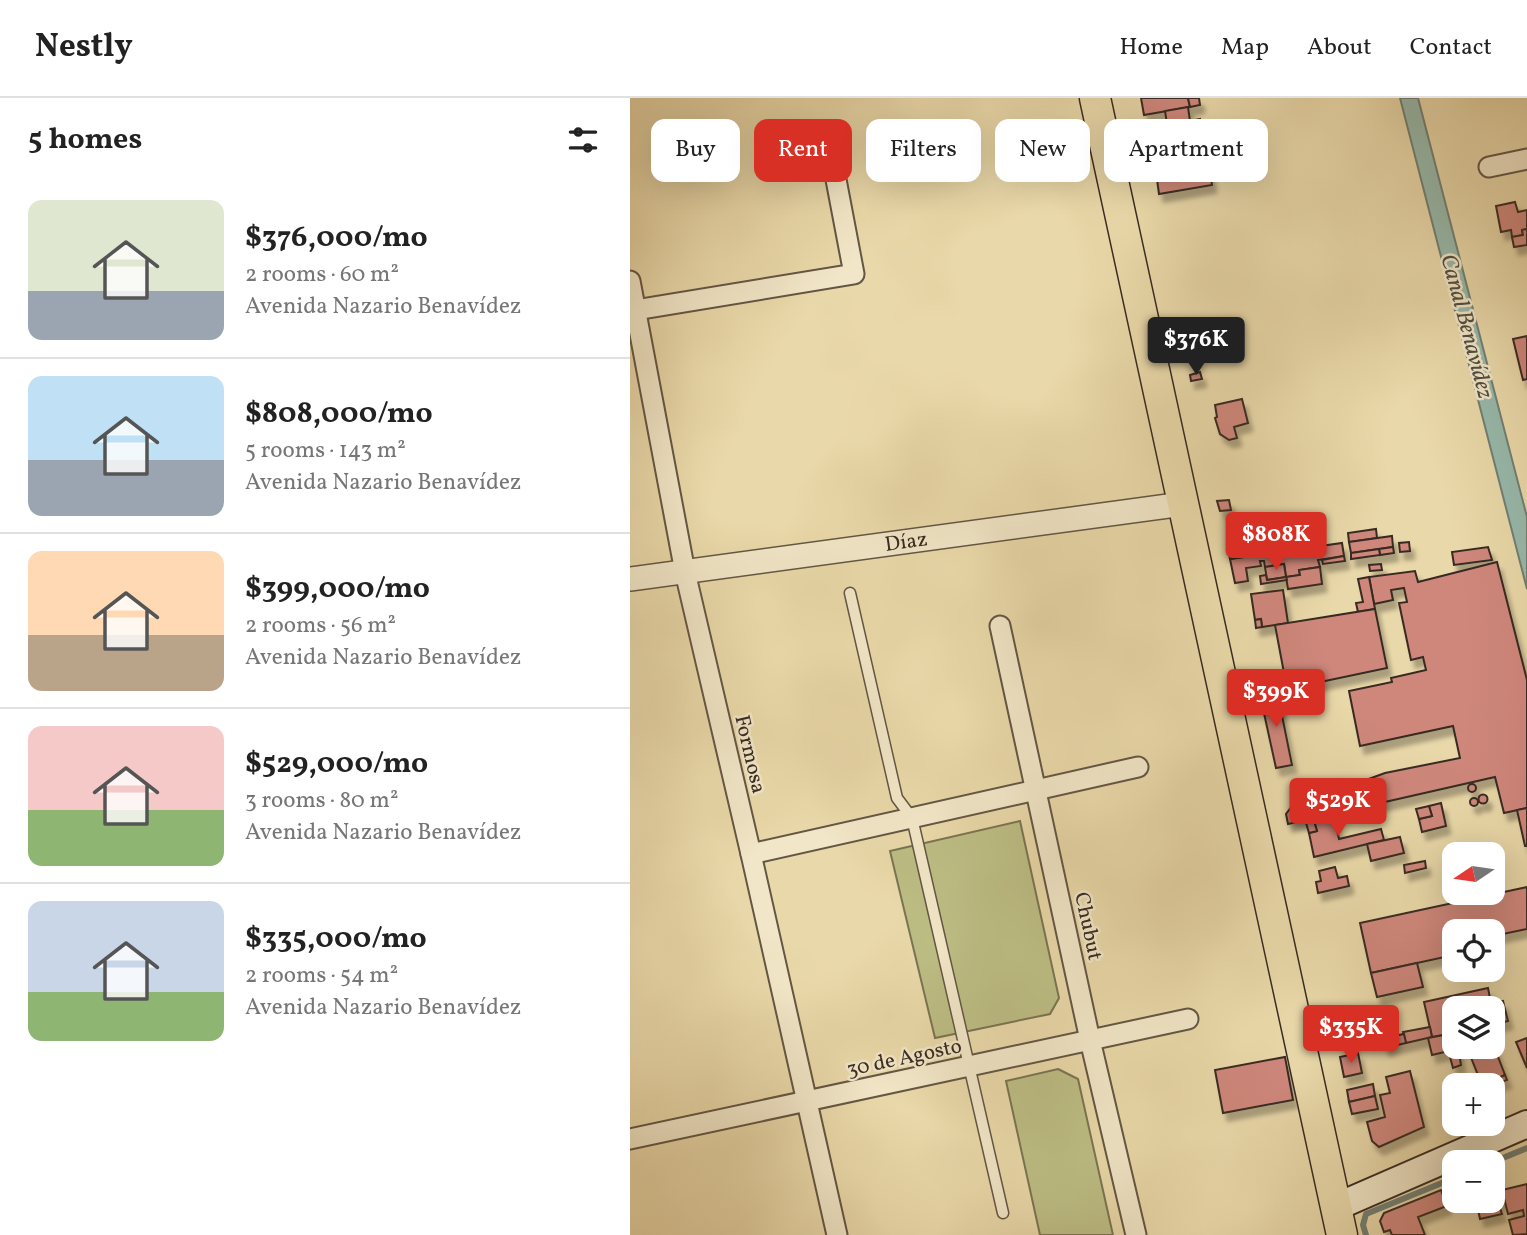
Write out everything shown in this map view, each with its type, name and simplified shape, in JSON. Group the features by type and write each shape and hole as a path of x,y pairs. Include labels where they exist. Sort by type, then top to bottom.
{"main road":[{"path":"1095,98 1339,1221 1527,1124"}],"street":[{"path":"1489,167 1527,159"},
{"path":"633,311 854,274 836,182"},
{"name":"Formosa","path":"630,281 633,311 685,572 808,1101 836,1235"},
{"name":"Díaz","path":"630,579 1183,504"},
{"name":"Chubut","path":"1000,625 1090,1040 1136,1235"},
{"path":"751,854 1138,767"},
{"name":"30 de Agosto","path":"630,1139 1188,1018"}],"lane":[{"path":"850,593 898,798 912,818 1003,1213"}],"green space":[{"path":"1020,821 1059,998 1050,1014 935,1038 890,851"},
{"path":"1058,1069 1078,1079 1113,1235 1040,1235 1006,1081"}],"water":[{"name":"Canal Benavídez","path":"1400,98 1418,98 1527,517 1527,589"}],"building":[{"path":"1141,98 1188,98 1190,107 1144,115"},
{"path":"1188,98 1199,98 1200,105 1190,107"},
{"path":"1188,107 1190,119 1166,119 1165,111"},
{"path":"1157,182 1212,182 1212,185 1159,194"},
{"path":"1515,202 1518,212 1527,210 1527,229 1522,230 1523,235 1512,237 1511,230 1501,232 1496,206"},
{"path":"1527,229 1527,245 1514,247 1512,237 1523,235 1522,230"},
{"path":"1527,336 1527,379 1523,380 1513,339"},
{"path":"1200,372 1202,379 1191,381 1190,375"},
{"path":"1242,399 1248,423 1234,427 1237,438 1229,440 1220,434 1215,418 1215,405"},
{"path":"1229,500 1231,510 1220,511 1217,501"},
{"path":"1376,529 1377,538 1349,542 1348,533"},
{"path":"1392,536 1393,547 1351,553 1349,542"},
{"path":"1409,542 1410,551 1400,552 1399,543"},
{"path":"1342,543 1344,556 1318,560 1320,567 1299,570 1300,575 1286,577 1284,564 1265,567 1264,561 1260,561 1261,566 1246,568 1248,581 1235,583 1230,559"},
{"path":"1242,544 1243,551 1251,550 1252,556 1230,559 1227,545"},
{"path":"1393,547 1394,553 1380,555 1379,549"},
{"path":"1488,547 1492,560 1454,565 1452,552"},
{"path":"1379,549 1380,555 1351,559 1351,553"},
{"path":"1344,556 1345,561 1323,564 1322,560"},
{"path":"1497,562 1527,680 1527,808 1504,813 1495,777 1288,824 1286,814 1299,797 1355,784 1385,773 1460,758 1453,726 1360,746 1349,691 1392,682 1391,678 1426,670 1423,657 1411,660 1399,603 1407,602 1404,588 1391,590 1393,600 1374,604 1369,577 1415,571 1418,582"},
{"path":"1284,564 1286,577 1267,580 1265,567"},
{"path":"1381,564 1382,570 1370,571 1369,565"},
{"path":"1320,567 1322,584 1288,589 1286,577 1300,575 1299,570"},
{"path":"1266,575 1267,580 1286,577 1287,580 1261,584 1260,576"},
{"path":"1369,577 1375,609 1358,612 1356,603 1363,602 1358,579"},
{"path":"1283,590 1288,623 1262,627 1261,619 1255,620 1251,594"},
{"path":"1375,609 1387,668 1287,689 1275,625"},
{"path":"1261,619 1262,627 1256,628 1255,620"},
{"path":"1277,691 1292,765 1276,768 1260,695"},
{"path":"1472,784 1476,788 1472,792 1468,788"},
{"path":"1483,794 1488,799 1483,804 1478,799"},
{"path":"1474,798 1478,802 1474,806 1470,802"},
{"path":"1441,803 1446,826 1422,832 1419,819 1432,816 1429,806"},
{"path":"1429,806 1432,816 1419,819 1416,809"},
{"path":"1527,808 1527,846 1525,846 1517,810"},
{"path":"1334,817 1339,839 1381,829 1384,840 1314,857 1309,833 1317,831 1314,821"},
{"path":"1314,821 1317,831 1309,833 1306,823"},
{"path":"1400,837 1404,853 1371,861 1367,844"},
{"path":"1425,861 1426,868 1405,873 1404,865"},
{"path":"1335,867 1338,878 1347,876 1349,886 1318,893 1316,882 1321,881 1319,871"},
{"path":"1527,887 1527,929 1505,934 1505,919 1442,919 1442,958 1371,973 1360,923 1444,905 1505,905 1505,892"},
{"path":"1417,963 1423,987 1377,997 1371,973"},
{"path":"1488,988 1490,996 1451,996"},
{"path":"1442,998 1442,1035 1432,1037 1424,1002"},
{"path":"1430,1027 1432,1037 1406,1043 1403,1032"},
{"path":"1404,1034 1406,1043 1385,1048 1383,1038"},
{"path":"1442,1035 1442,1053 1432,1055 1428,1038"},
{"path":"1527,1038 1527,1068 1516,1042"},
{"path":"1358,1053 1362,1073 1344,1077 1340,1057"},
{"path":"1285,1057 1293,1100 1223,1113 1215,1070"},
{"path":"1451,1059 1460,1059 1461,1065 1453,1068"},
{"path":"1472,1059 1499,1059 1504,1073 1477,1073"},
{"path":"1410,1071 1424,1127 1379,1147 1372,1141 1367,1122 1385,1117 1380,1095 1390,1093 1386,1077"},
{"path":"1373,1084 1375,1096 1349,1102 1347,1090"},
{"path":"1375,1096 1378,1109 1352,1114 1349,1102"},
{"path":"1527,1184 1527,1234 1513,1235 1509,1220 1524,1216 1523,1210 1508,1214 1505,1189"},
{"path":"1441,1190 1442,1208 1418,1217 1425,1235 1392,1235 1390,1230 1384,1232 1380,1221 1384,1213"},
{"path":"1479,1213 1502,1214 1480,1219"}],"waterway":[{"path":"1505,1157 1527,1148"},
{"path":"1366,1235 1363,1225 1366,1214 1442,1183"}]}
